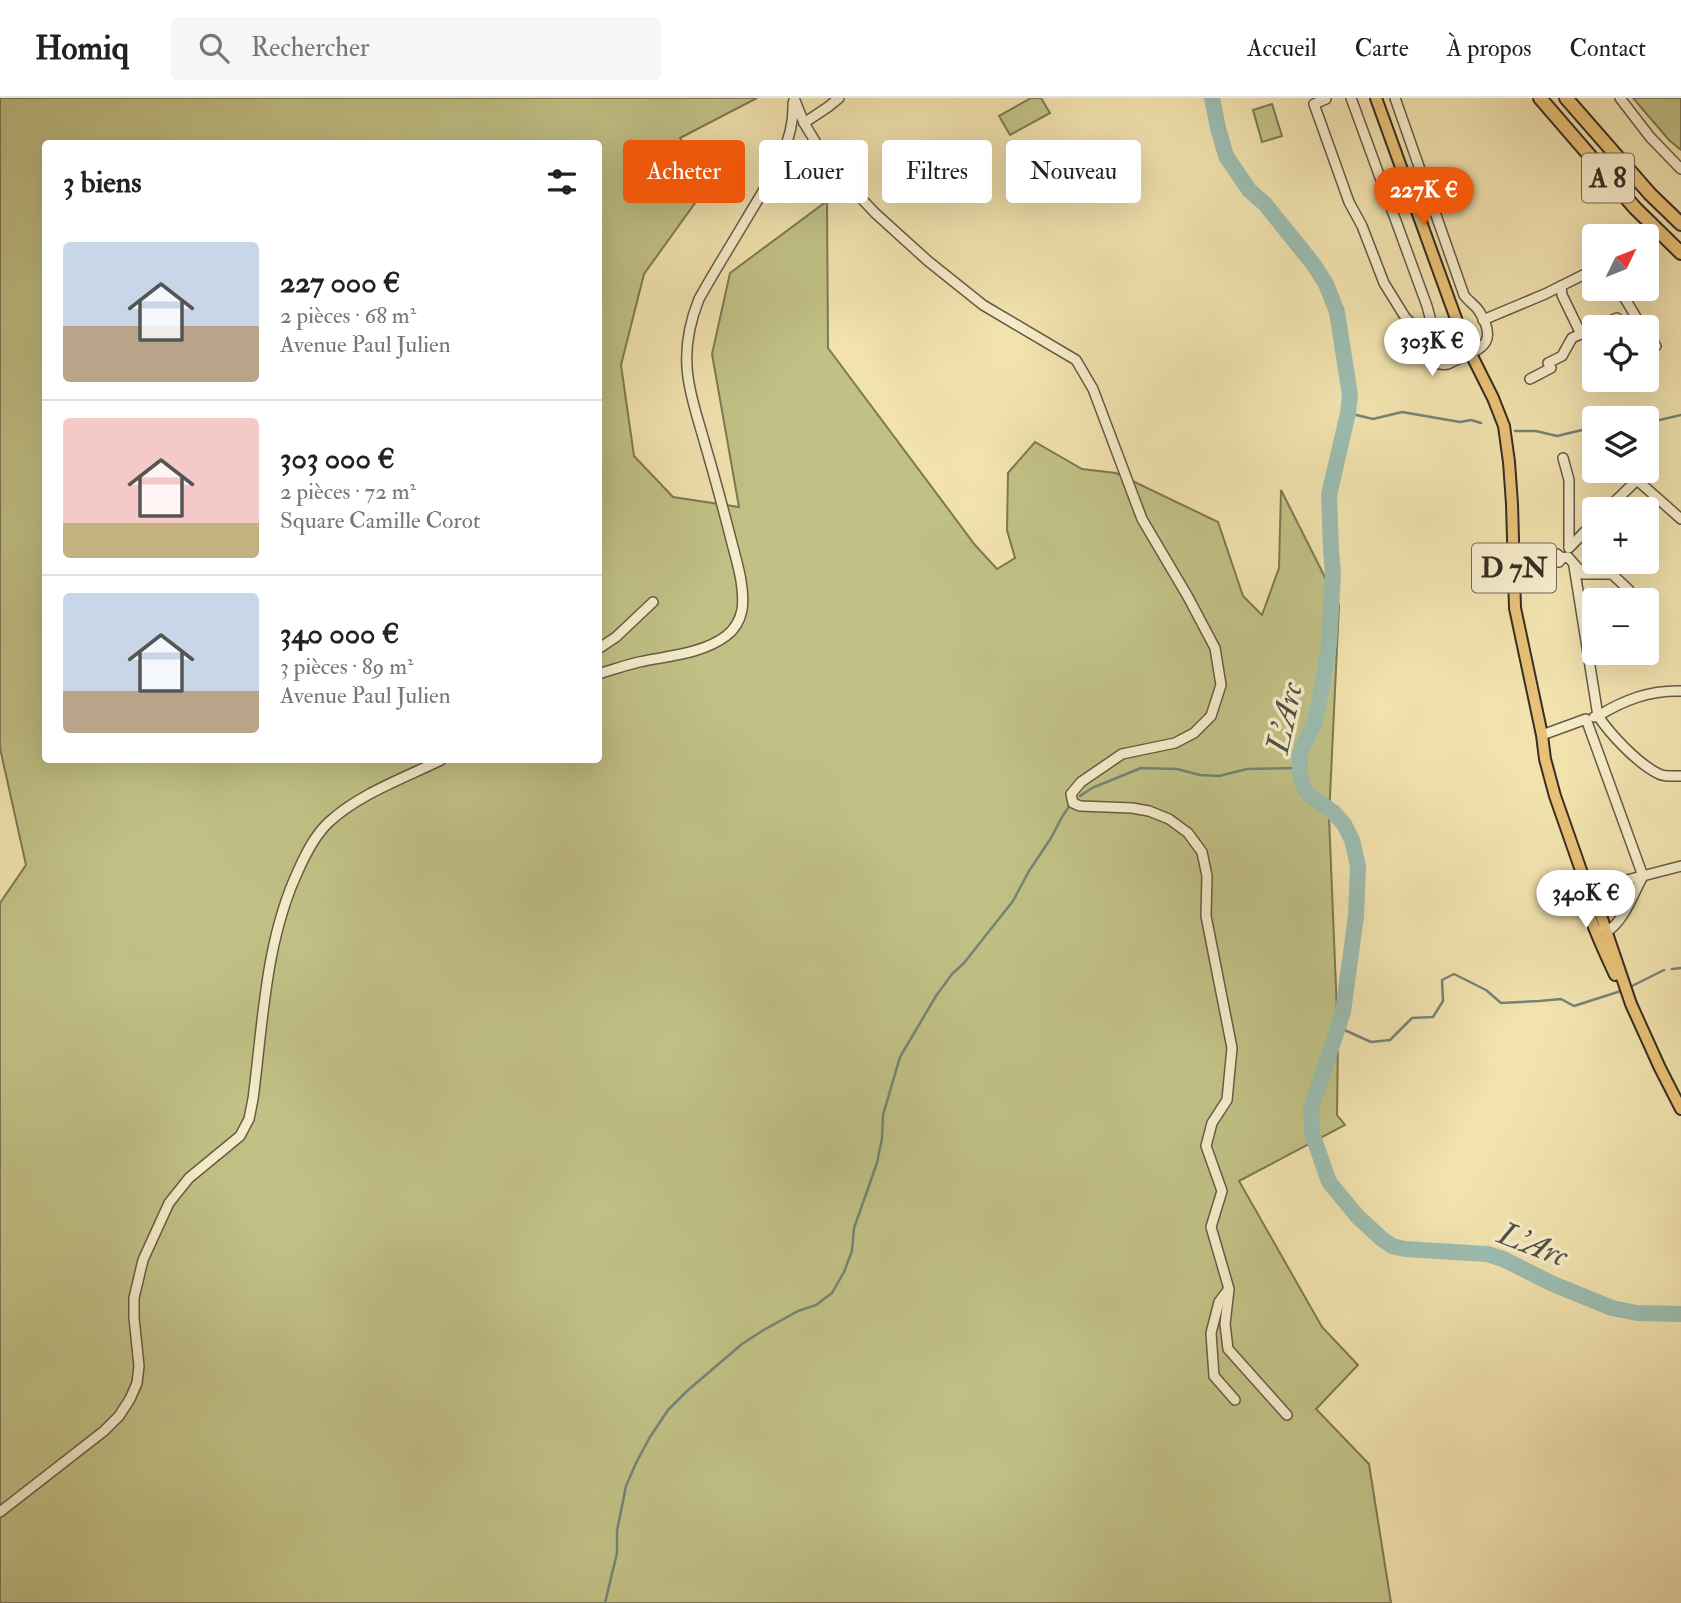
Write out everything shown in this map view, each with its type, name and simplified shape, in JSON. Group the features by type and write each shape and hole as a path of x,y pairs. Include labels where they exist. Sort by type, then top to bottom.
{"highway":[{"name":"A 8","path":"1540,98 1635,208 1681,253"},
{"name":"A 8","path":"1566,98 1650,194 1681,224"}],"main road":[{"name":"D 7N","path":"1376,98 1463,338 1504,426 1510,473 1515,608 1545,759 1557,804 1583,876 1600,942 1681,1108"},
{"name":"D 7N","path":"1587,894 1608,931 1623,988"},
{"name":"D 7N","path":"1630,1004 1657,1071 1681,1117"}],"street":[{"path":"794,98 804,123 818,146 845,181 875,213 983,306 1076,359 1093,389 1142,519 1215,648 1221,685 1211,716 1194,733 1175,743 1122,754 1081,782 1071,794 1073,803 1080,806 1132,808 1169,819 1188,833 1202,852 1207,876 1206,916 1232,1048 1227,1100 1212,1123 1206,1146 1222,1191 1211,1227 1229,1289 1226,1324 1228,1349 1287,1415"},
{"path":"602,673 712,644 726,636 736,624 742,610 740,576 688,378 688,337 699,299 781,157 792,127 794,98"},
{"path":"804,123 839,98"},
{"path":"1325,98 1314,104 1346,194 1362,226 1384,283 1405,317 1425,338"},
{"path":"1351,98 1427,306 1432,325 1425,338 1426,352 1438,364 1448,364 1482,348 1486,344 1487,333 1479,311 1464,295 1395,98"},
{"path":"1620,98 1650,137 1681,169"},
{"path":"1483,320 1582,276"},
{"path":"1530,379 1551,368 1548,363 1562,356 1572,338 1581,334 1562,295 1561,286"},
{"path":"1563,458 1569,480 1566,554 1583,574 1612,575 1627,588"},
{"path":"1619,497 1637,480 1656,497"},
{"path":"1659,500 1681,519"},
{"path":"1514,559 1559,562 1582,536"},
{"path":"1574,566 1598,716 1605,727 1648,767 1661,776 1681,776"},
{"path":"602,646 616,637 653,602"},
{"path":"1542,735 1598,716 1619,703 1661,691 1681,691"},
{"path":"1586,719 1643,876 1626,909 1608,931"},
{"path":"0,1512 104,1431 119,1416 130,1399 137,1383 139,1366 134,1298 143,1261 169,1203 180,1188 240,1136 249,1119 272,951 293,882 314,841 327,824 344,809 435,763"},
{"path":"1587,894 1610,883 1681,866"},
{"path":"1610,883 1614,896 1626,909"},
{"path":"1229,1289 1219,1302 1211,1333 1213,1376 1236,1400"}],"green space":[{"path":"0,98 757,98 680,138 681,140 623,140 623,203 695,203 644,274 621,365 634,456 673,497 739,507 712,354 730,273 827,203 828,348 975,545 997,569 1015,558 1007,530 1008,473 1035,442 1082,469 1116,473 1218,522 1243,596 1262,615 1279,568 1281,490 1339,605 1329,817 1338,1037 1337,1115 1345,1125 1239,1181 1322,1327 1358,1365 1316,1409 1369,1464 1391,1603 0,1603 0,903 26,865 0,748"},
{"path":"1031,98 1041,98 1050,113 1010,135 999,116"},
{"path":"1633,98 1681,98 1681,150 1669,140"},
{"path":"1272,104 1282,136 1262,142 1253,110"}],"waterway":[{"name":"L'Arc","path":"1212,98 1226,156 1249,190 1265,204 1326,284 1337,312 1350,395 1329,495 1333,574 1329,644 1315,721 1300,753 1303,786 1310,796 1333,812 1344,824 1352,840 1358,866 1356,916 1343,1012 1311,1109 1312,1133 1329,1182 1358,1217 1392,1246 1487,1254 1612,1308 1637,1313 1681,1314"},
{"path":"1348,413 1373,419 1402,412 1481,423"},
{"path":"1659,420 1681,415"},
{"path":"1515,431 1536,431 1557,436 1582,430"},
{"path":"1080,796 1092,788 1141,768 1177,769 1200,775 1219,776 1247,769 1300,768"},
{"path":"605,1603 617,1553 617,1531 626,1486 650,1437 668,1410 742,1344 798,1311 816,1305 832,1293 852,1251 854,1228 877,1163 883,1115 900,1057 936,996 1013,901 1070,802"},
{"path":"1672,969 1681,968"},
{"path":"1630,987 1664,970"},
{"path":"1338,1027 1371,1042 1390,1040 1412,1018 1433,1017 1443,1001 1442,980 1454,974 1486,990 1501,1003 1561,999 1574,1006 1624,990"}]}
